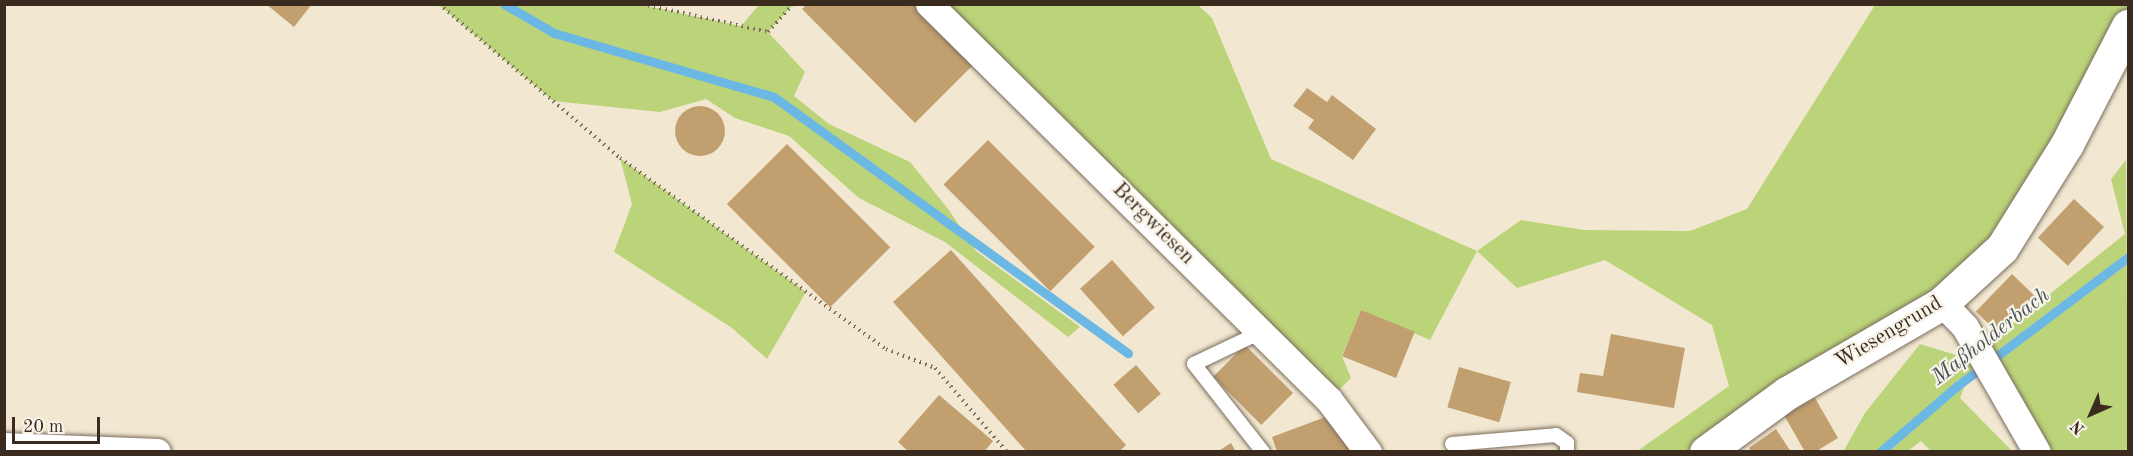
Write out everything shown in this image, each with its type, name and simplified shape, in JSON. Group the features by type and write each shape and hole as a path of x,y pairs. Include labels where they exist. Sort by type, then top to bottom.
{"street":[{"name":"Bergwiesen","path":"929,4 1329,400 1368,452"},
{"name":"Wiesengrund","path":"1706,452 1786,393 1942,303 2002,248 2067,144 2128,26"},
{"path":"1942,303 1965,327 2005,392 2037,452"},
{"path":"4,446 157,452"}],"lane":[{"path":"1261,332 1194,364 1263,452"},
{"path":"1452,444 1556,435 1568,443 1567,452"}],"path":[{"path":"439,4 620,158 886,349 935,368 1007,452"},
{"path":"642,4 768,32 793,4"}],"green space":[{"path":"439,5 642,5 741,26 759,5 793,5 768,32 805,72 794,96 829,124 910,162 949,210 976,251 1080,327 1068,337 945,242 859,198 789,136 735,118 706,99 660,112 553,101"},
{"path":"929,5 1198,5 1212,18 1271,159 1477,251 1430,340 1361,310 1342,356 1351,378 1329,400"},
{"path":"1875,5 2128,5 2128,26 2002,248 1706,451 1636,452 1729,386 1712,325 1605,260 1517,288 1477,251 1521,220 1584,230 1690,231 1747,209"},
{"path":"620,158 806,292 767,359 732,328 614,252 632,204"},
{"path":"2126,160 2128,451 2037,451 1965,327 1993,336 2001,333 2125,234 2111,179"},
{"path":"1920,344 1975,361 1960,398 2012,451 1931,451 1921,441 1908,451 1843,452 1865,413"}],"building":[{"path":"266,4 312,4 294,27"},
{"path":"807,4 913,4 973,65 915,123 802,9"},
{"path":"1307,88 1327,102 1332,95 1376,129 1353,160 1308,128 1314,120 1293,106"},
{"path":"695,106 705,106 718,113 725,126 725,136 718,149 705,156 695,156 686,152 679,145 675,136 675,126 679,117 686,110"},
{"path":"988,140 1095,247 1050,291 943,185"},
{"path":"787,144 890,247 830,307 727,204"},
{"path":"2074,199 2104,227 2068,266 2038,238"},
{"path":"951,250 1126,445 1119,452 1027,452 893,302"},
{"path":"1112,260 1155,308 1123,336 1080,289"},
{"path":"2012,274 2035,296 1999,334 1976,311"},
{"path":"1361,310 1415,332 1396,378 1342,356"},
{"path":"1611,334 1685,348 1674,408 1577,392 1580,373 1603,376"},
{"path":"1245,345 1293,393 1261,425 1213,377"},
{"path":"1136,365 1161,394 1138,413 1113,385"},
{"path":"1459,367 1511,382 1499,422 1447,407"},
{"path":"939,395 993,441 984,452 909,452 898,442"},
{"path":"1815,398 1838,438 1815,452 1805,452 1784,415"},
{"path":"1336,413 1351,452 1277,452 1272,437"},
{"path":"1776,429 1791,452 1751,452 1749,448"},
{"path":"1231,443 1236,452 1217,452"}],"waterway":[{"path":"504,4 554,33 774,97 1128,353"},
{"name":"Maßholderbach","path":"1880,452 1957,386 2128,257"}]}
